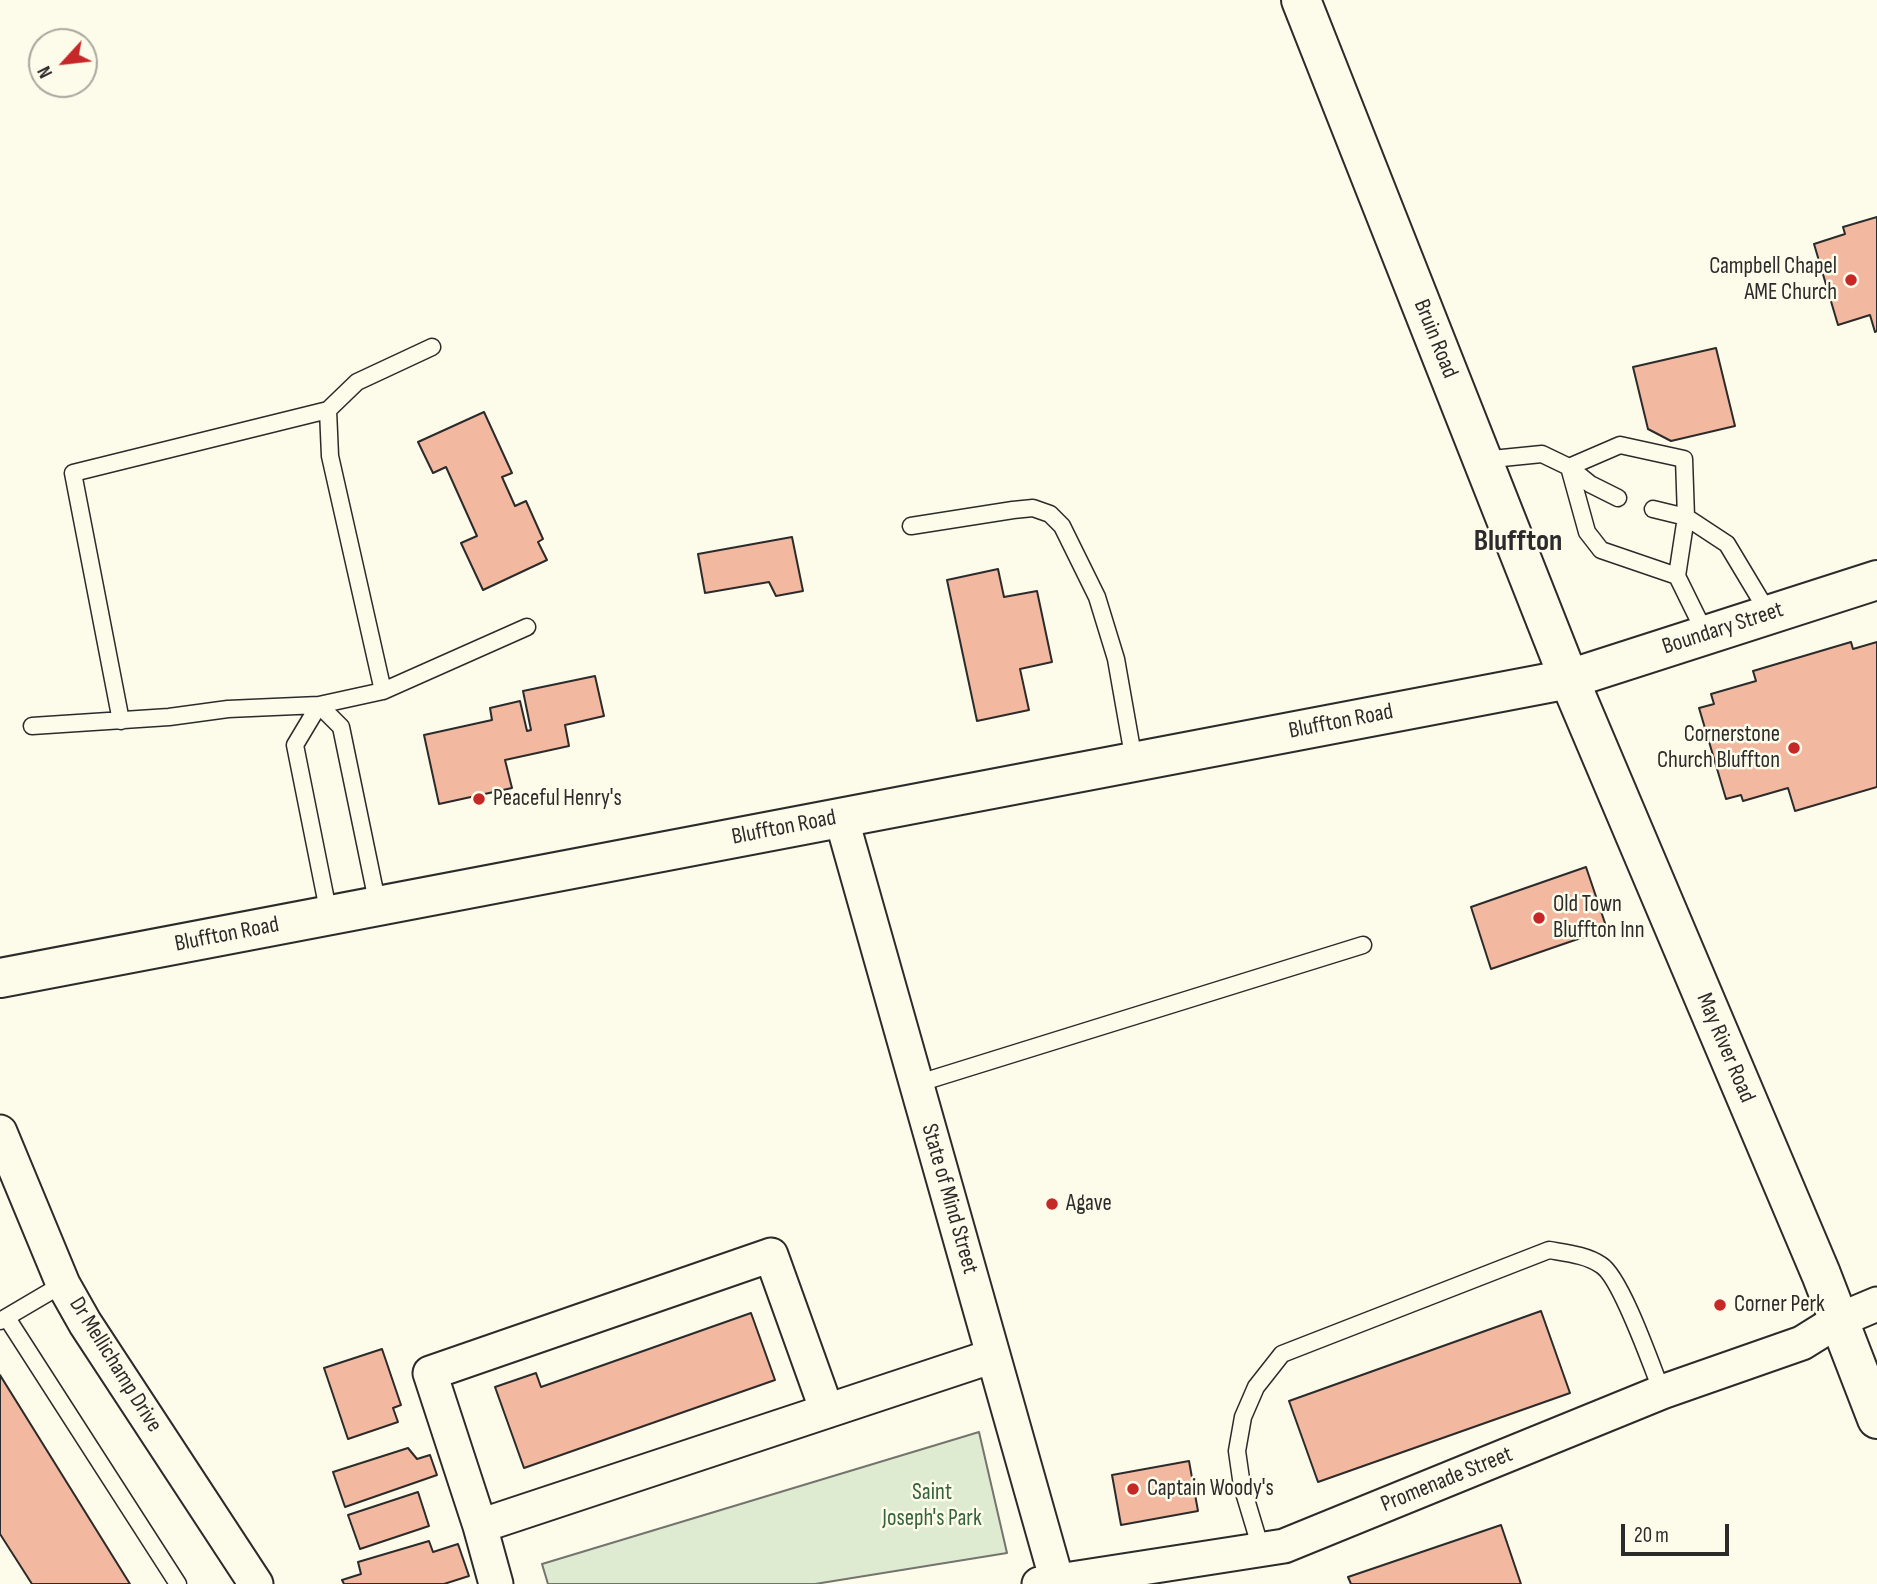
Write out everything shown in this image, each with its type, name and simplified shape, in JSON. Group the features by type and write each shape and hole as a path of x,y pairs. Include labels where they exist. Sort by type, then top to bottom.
{"main road":[{"name":"Bruin Road","path":"1301,0 1569,679"},
{"name":"Boundary Street","path":"1569,679 1877,580"},
{"name":"Bluffton Road","path":"0,978 1569,679"},
{"name":"May River Road","path":"1569,679 1821,1274 1877,1419"}],"street":[{"name":"State of Mind Street","path":"841,817 993,1356 1048,1583"},
{"name":"Dr Mellichamp Drive","path":"0,1132 63,1283 85,1323 256,1584"},
{"path":"496,1584 430,1373 771,1255 827,1411"},
{"name":"Promenade Street","path":"1048,1583 1284,1546 1662,1392 1802,1343 1839,1320 1877,1304"},
{"path":"480,1526 993,1356"}],"lane":[{"path":"121,721 73,473 328,410 357,382 432,347"},
{"path":"328,410 330,456 383,691"},
{"path":"1569,467 1620,445 1684,459 1686,517 1677,576 1706,635"},
{"path":"1482,460 1542,454 1569,467 1590,484 1618,498"},
{"path":"1569,467 1587,532 1601,550 1677,576"},
{"path":"911,526 1033,508 1050,514 1062,526 1097,597 1116,659 1134,761"},
{"path":"1653,509 1686,517 1727,544 1769,614"},
{"path":"32,726 169,717 228,709 319,705 383,691 527,627"},
{"path":"319,705 341,727 378,906"},
{"path":"319,705 295,744 328,915"},
{"path":"916,1084 1363,945"},
{"path":"1261,1549 1242,1486 1237,1451 1243,1417 1256,1387 1282,1354 1549,1250 1576,1255 1603,1265 1622,1293 1662,1392"},
{"path":"63,1283 4,1319 178,1584"}],"green space":[{"name":"Saint Joseph's Park","path":"979,1432 1007,1553 815,1584 548,1584 542,1564"}],"building":[{"name":"Campbell Chapel AME Church","path":"1877,217 1875,332 1870,315 1838,325 1814,244 1845,234 1843,227"},
{"path":"1716,348 1735,426 1671,441 1648,429 1633,367"},
{"path":"484,412 512,473 502,477 515,506 526,501 543,539 538,542 547,560 483,590 461,543 477,536 446,467 433,473 418,442"},
{"path":"792,537 803,591 776,596 769,582 705,593 698,554"},
{"path":"998,569 1004,597 1037,591 1052,662 1020,669 1029,710 977,721 947,580"},
{"name":"Cornerstone Church Bluffton","path":"1851,642 1853,649 1877,642 1877,787 1795,811 1788,788 1743,801 1741,795 1726,799 1699,708 1714,704 1711,694 1756,681 1753,671"},
{"path":"595,676 604,716 565,725 569,746 505,760 512,788 439,804 424,735 492,720 490,708 520,701 527,731 531,730 523,691"},
{"name":"Old Town Bluffton Inn","path":"1586,867 1607,929 1491,969 1471,907"},
{"path":"1541,1311 1570,1393 1318,1482 1289,1401"},
{"path":"751,1313 775,1380 524,1468 495,1387 536,1373 541,1387"},
{"path":"382,1349 401,1405 393,1408 398,1422 348,1439 324,1368"},
{"path":"0,1375 130,1584 32,1584 0,1534"},
{"path":"408,1448 417,1459 430,1455 437,1475 345,1507 333,1472"},
{"path":"1189,1461 1198,1511 1121,1525 1112,1475"},
{"path":"418,1492 429,1526 360,1549 348,1515"},
{"path":"1501,1525 1521,1584 1351,1584 1348,1577"},
{"path":"429,1541 433,1552 458,1544 469,1576 444,1584 344,1584 342,1580 361,1574 358,1562"}],"place":[{"name":"Campbell Chapel AME Church","path":"1851,280"},
{"name":"Cornerstone Church Bluffton","path":"1794,748"},
{"name":"Peaceful Henry's","path":"479,799"},
{"name":"Old Town Bluffton Inn","path":"1539,918"},
{"name":"Agave","path":"1052,1204"},
{"name":"Corner Perk","path":"1720,1305"},
{"name":"Captain Woody's","path":"1133,1489"}],"district":[{"name":"Bluffton","path":"1518,542"}]}
